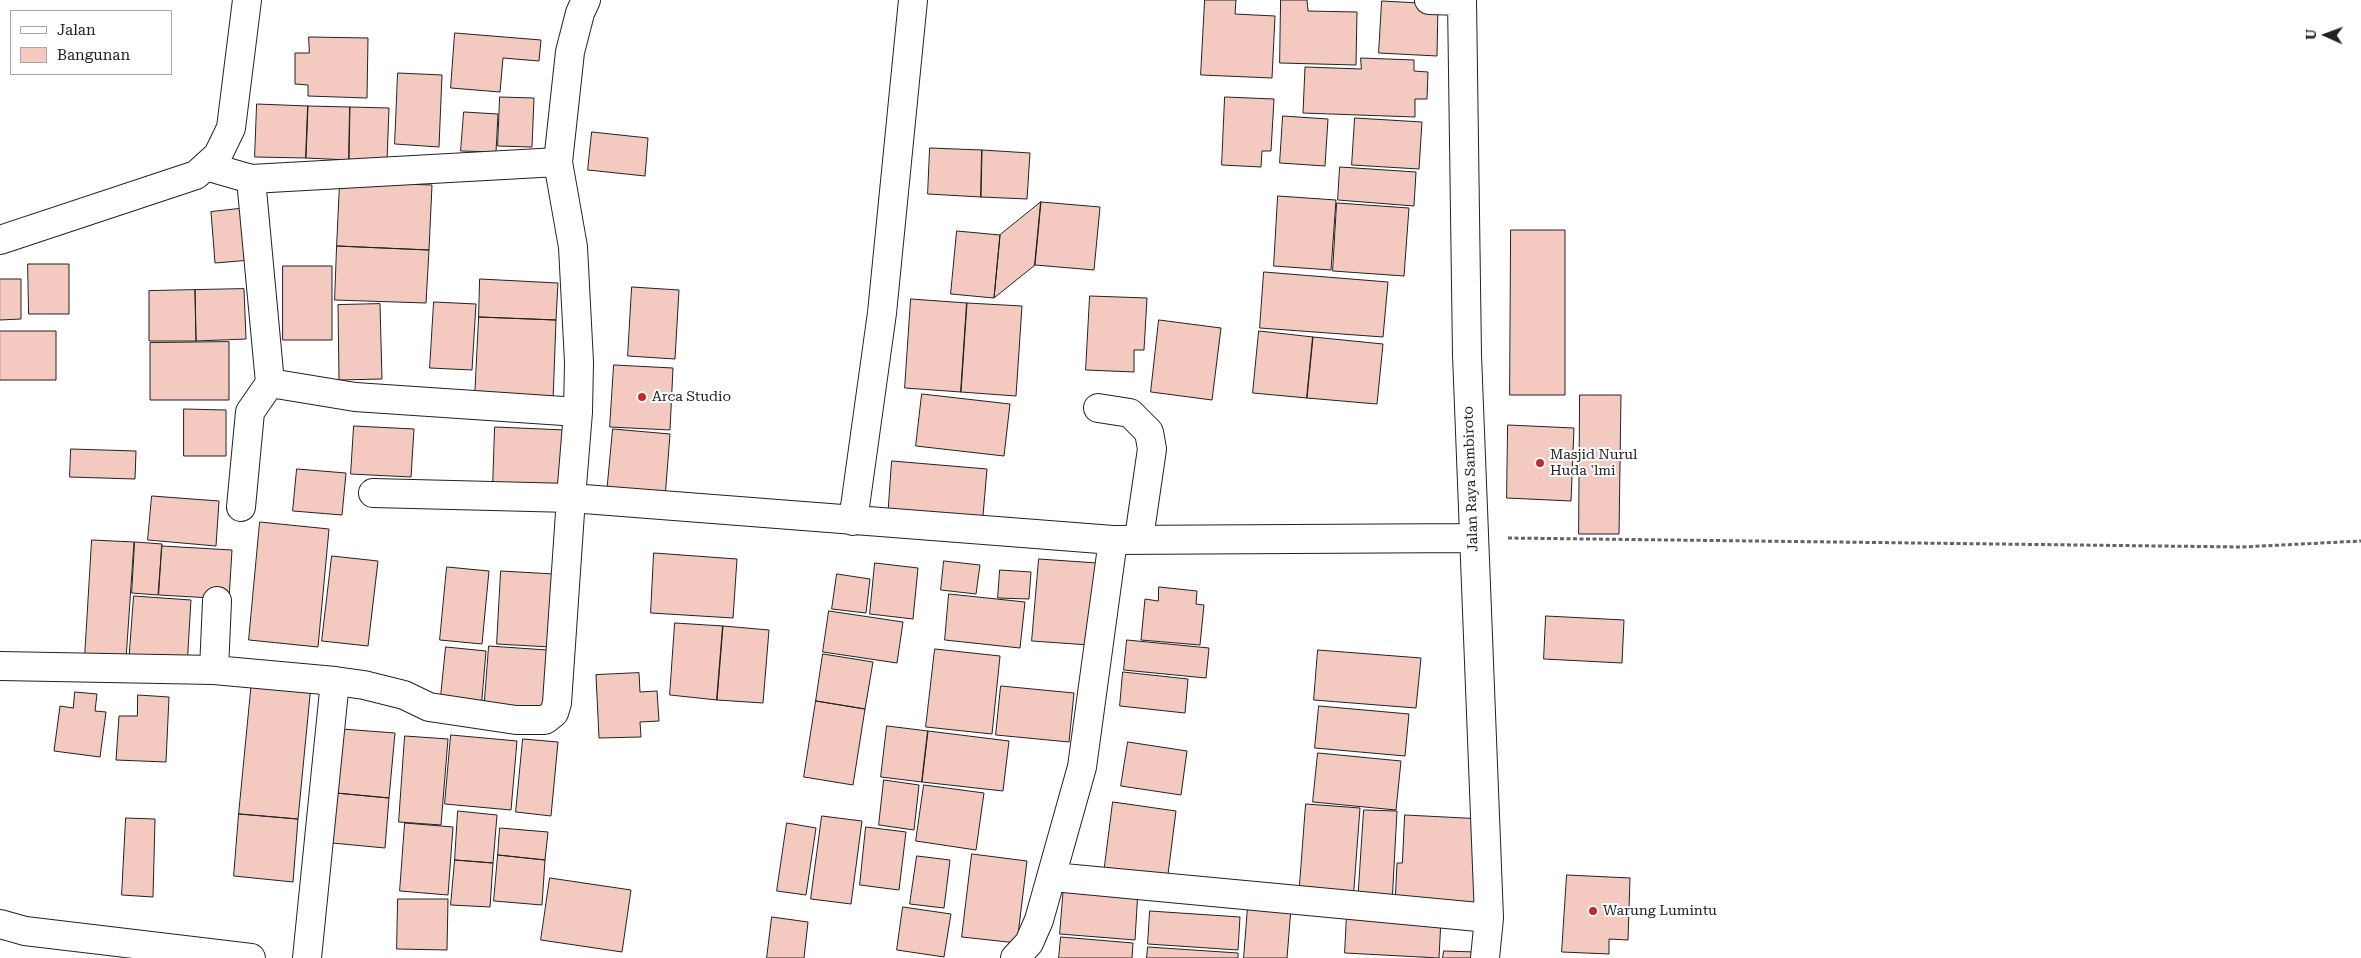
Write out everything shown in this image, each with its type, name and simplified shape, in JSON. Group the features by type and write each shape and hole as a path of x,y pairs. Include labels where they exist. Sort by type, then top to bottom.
{"street":[{"path":"0,240 196,175 218,155 231,128 247,0"},
{"path":"0,666 214,670 364,685 404,695 429,707 516,720 545,720 554,713 557,703 578,412 579,362 573,248 558,162 570,52 580,13 586,0"},
{"path":"853,521 882,313 913,0"},
{"path":"1429,0 1462,1"},
{"name":"Jalan Raya Sambiroto","path":"1462,1 1467,355 1489,918 1485,958"},
{"path":"206,166 252,179 558,162"},
{"path":"241,507 250,412 270,383 252,179"},
{"path":"270,383 356,397 578,412"},
{"path":"1015,958 1029,943 1053,877 1082,767 1126,539 1152,450 1148,432 1130,413 1098,408"},
{"path":"373,493 571,498 853,521 1126,539 1473,538"},
{"path":"214,670 217,601"},
{"path":"307,958 335,681"},
{"path":"1053,877 1489,918"},
{"path":"0,924 25,931 129,951 251,958"}],"path":[{"path":"1473,538 2242,547 2361,541"}],"building":[{"path":"1205,0 1236,0 1235,14 1275,16 1272,78 1201,75"},
{"path":"1281,0 1307,0 1308,11 1357,12 1356,65 1280,63"},
{"path":"1382,1 1438,4 1437,56 1379,53"},
{"path":"455,33 541,40 539,61 503,58 500,92 451,88"},
{"path":"309,37 368,38 367,98 308,96 308,85 295,84 295,53 309,53"},
{"path":"1361,58 1414,60 1414,71 1428,72 1427,99 1415,99 1415,117 1303,113 1305,67 1361,69"},
{"path":"398,73 442,75 439,147 395,144"},
{"path":"500,97 534,98 532,147 498,146"},
{"path":"1225,97 1274,99 1271,151 1262,151 1261,167 1222,165"},
{"path":"257,104 308,106 306,158 255,157"},
{"path":"308,106 350,107 349,160 306,158"},
{"path":"350,107 389,108 387,161 349,160"},
{"path":"464,112 498,114 496,152 461,151"},
{"path":"1283,116 1328,119 1325,166 1280,163"},
{"path":"1355,118 1422,122 1419,169 1352,165"},
{"path":"592,132 648,138 645,176 588,170"},
{"path":"930,148 982,150 981,197 928,194"},
{"path":"982,150 1030,153 1027,199 981,197"},
{"path":"1340,167 1416,172 1414,206 1338,200"},
{"path":"340,182 432,185 429,250 337,246"},
{"path":"1278,196 1336,200 1331,270 1274,266"},
{"path":"1041,202 1100,207 1094,270 1035,265"},
{"path":"1041,202 1035,265 994,298 1000,235"},
{"path":"1337,203 1409,208 1404,276 1333,271"},
{"path":"247,208 251,260 215,263 211,212"},
{"path":"1511,230 1565,230 1565,395 1510,395"},
{"path":"957,231 1000,235 994,298 951,294"},
{"path":"337,246 429,250 426,303 335,300"},
{"path":"28,264 69,264 69,314 29,314"},
{"path":"283,266 332,266 332,340 283,340"},
{"path":"1264,272 1388,282 1383,337 1260,328"},
{"path":"0,279 21,279 21,319 0,320"},
{"path":"480,279 558,283 556,320 479,317"},
{"path":"632,287 679,290 675,359 628,356"},
{"path":"244,289 246,339 196,341 195,290"},
{"path":"195,290 196,341 149,341 149,291"},
{"path":"1090,296 1147,298 1144,350 1134,350 1134,372 1086,370"},
{"path":"911,299 967,303 961,392 905,388"},
{"path":"434,302 476,304 472,370 430,368"},
{"path":"967,303 1022,306 1016,396 961,392"},
{"path":"380,304 382,379 339,380 338,305"},
{"path":"479,317 556,320 553,401 475,398"},
{"path":"1159,320 1221,328 1212,400 1151,392"},
{"path":"0,331 56,331 56,380 0,380"},
{"path":"1259,331 1313,337 1307,398 1253,393"},
{"path":"1313,337 1383,344 1377,404 1307,398"},
{"path":"229,342 229,400 150,400 150,343"},
{"name":"Arca Studio","path":"614,365 673,368 670,430 610,427"},
{"path":"922,394 1010,404 1004,456 916,446"},
{"path":"1580,395 1621,395 1619,534 1579,534"},
{"path":"184,409 226,410 226,456 184,456"},
{"name":"Masjid Nurul Huda 'lmi","path":"1508,425 1574,428 1571,501 1507,498"},
{"path":"354,426 414,429 411,477 351,474"},
{"path":"495,427 565,430 563,490 493,487"},
{"path":"613,429 670,434 665,498 607,493"},
{"path":"71,449 136,451 135,479 70,477"},
{"path":"892,461 987,469 982,527 888,518"},
{"path":"297,469 346,473 342,515 293,511"},
{"path":"152,496 219,501 216,546 148,540"},
{"path":"260,522 329,529 318,647 249,640"},
{"path":"92,540 134,542 126,659 85,657"},
{"path":"135,542 162,544 158,595 132,593"},
{"path":"162,546 232,550 229,599 159,595"},
{"path":"654,553 737,559 733,618 651,613"},
{"path":"332,556 378,561 368,646 322,641"},
{"path":"1039,559 1097,563 1089,645 1032,641"},
{"path":"944,561 980,565 976,594 941,590"},
{"path":"875,563 918,568 913,619 870,614"},
{"path":"447,567 489,571 482,644 440,640"},
{"path":"1000,570 1031,572 1029,599 998,598"},
{"path":"501,571 554,574 550,647 497,644"},
{"path":"837,574 870,579 866,613 832,609"},
{"path":"1159,587 1197,591 1196,604 1204,605 1200,645 1141,640 1145,599 1158,601"},
{"path":"949,594 1025,602 1020,648 945,640"},
{"path":"134,596 191,600 187,667 129,663"},
{"path":"829,611 903,622 897,663 823,652"},
{"path":"1546,616 1624,620 1622,663 1544,659"},
{"path":"675,623 723,626 717,700 670,695"},
{"path":"723,626 769,630 763,703 717,700"},
{"path":"1127,640 1209,648 1206,678 1124,670"},
{"path":"489,646 547,650 542,716 484,712"},
{"path":"446,647 486,651 481,710 440,706"},
{"path":"935,649 1000,656 992,734 926,727"},
{"path":"1318,650 1421,658 1416,708 1314,700"},
{"path":"823,654 873,662 865,709 816,701"},
{"path":"1123,672 1188,679 1185,713 1120,706"},
{"path":"639,673 640,692 657,691 659,721 640,722 641,737 599,738 596,675"},
{"path":"252,680 311,685 298,819 239,814"},
{"path":"1001,686 1074,693 1069,742 996,735"},
{"path":"75,692 97,694 95,711 106,712 100,757 54,751 60,706 73,708"},
{"path":"138,695 169,697 166,762 116,760 119,716 137,716"},
{"path":"816,701 865,709 853,785 804,777"},
{"path":"1319,706 1409,714 1405,756 1315,748"},
{"path":"887,726 928,731 922,782 881,777"},
{"path":"342,729 395,733 389,798 336,793"},
{"path":"928,731 1009,741 1003,791 922,782"},
{"path":"451,735 517,741 511,810 445,804"},
{"path":"405,736 448,739 441,825 399,822"},
{"path":"523,739 558,742 551,816 516,812"},
{"path":"1128,742 1187,751 1181,795 1121,786"},
{"path":"1318,753 1401,761 1396,810 1313,802"},
{"path":"884,780 919,785 914,830 879,825"},
{"path":"924,785 984,793 976,850 916,841"},
{"path":"336,793 389,798 385,848 332,843"},
{"path":"1113,802 1176,811 1167,882 1104,873"},
{"path":"1306,804 1360,808 1353,901 1299,897"},
{"path":"1364,810 1397,811 1392,904 1358,902"},
{"path":"458,811 497,815 493,863 455,860"},
{"path":"239,814 298,819 293,882 234,876"},
{"path":"1405,815 1484,819 1479,911 1395,906 1397,863 1402,863"},
{"path":"822,816 862,821 851,904 811,899"},
{"path":"126,818 155,819 153,897 122,895"},
{"path":"405,823 453,827 448,895 400,891"},
{"path":"787,823 816,828 806,895 777,891"},
{"path":"866,827 906,832 899,890 860,885"},
{"path":"500,828 548,832 545,860 498,855"},
{"path":"972,854 1027,861 1017,943 962,937"},
{"path":"498,855 545,860 542,905 494,901"},
{"path":"917,856 950,860 944,908 910,904"},
{"path":"455,860 493,863 490,907 451,905"},
{"path":"1567,875 1630,878 1628,940 1609,939 1609,954 1562,952"},
{"path":"550,878 631,890 622,952 541,940"},
{"path":"1064,885 1138,890 1135,940 1060,934"},
{"path":"398,899 448,899 447,950 397,949"},
{"path":"1248,906 1291,908 1287,958 1244,958"},
{"path":"903,907 951,914 944,957 897,950"},
{"path":"1150,911 1240,917 1238,950 1148,944"},
{"path":"1347,913 1441,919 1439,958 1345,953"},
{"path":"772,917 808,922 804,958 767,958"},
{"path":"1061,937 1133,943 1132,958 1059,958"},
{"path":"1148,947 1238,953 1238,958 1147,958"},
{"path":"1444,951 1476,952 1476,958 1443,958"}],"place":[{"name":"Arca Studio","path":"642,397"},
{"name":"Masjid Nurul Huda 'lmi","path":"1540,463"},
{"name":"Warung Lumintu","path":"1593,911"}]}
